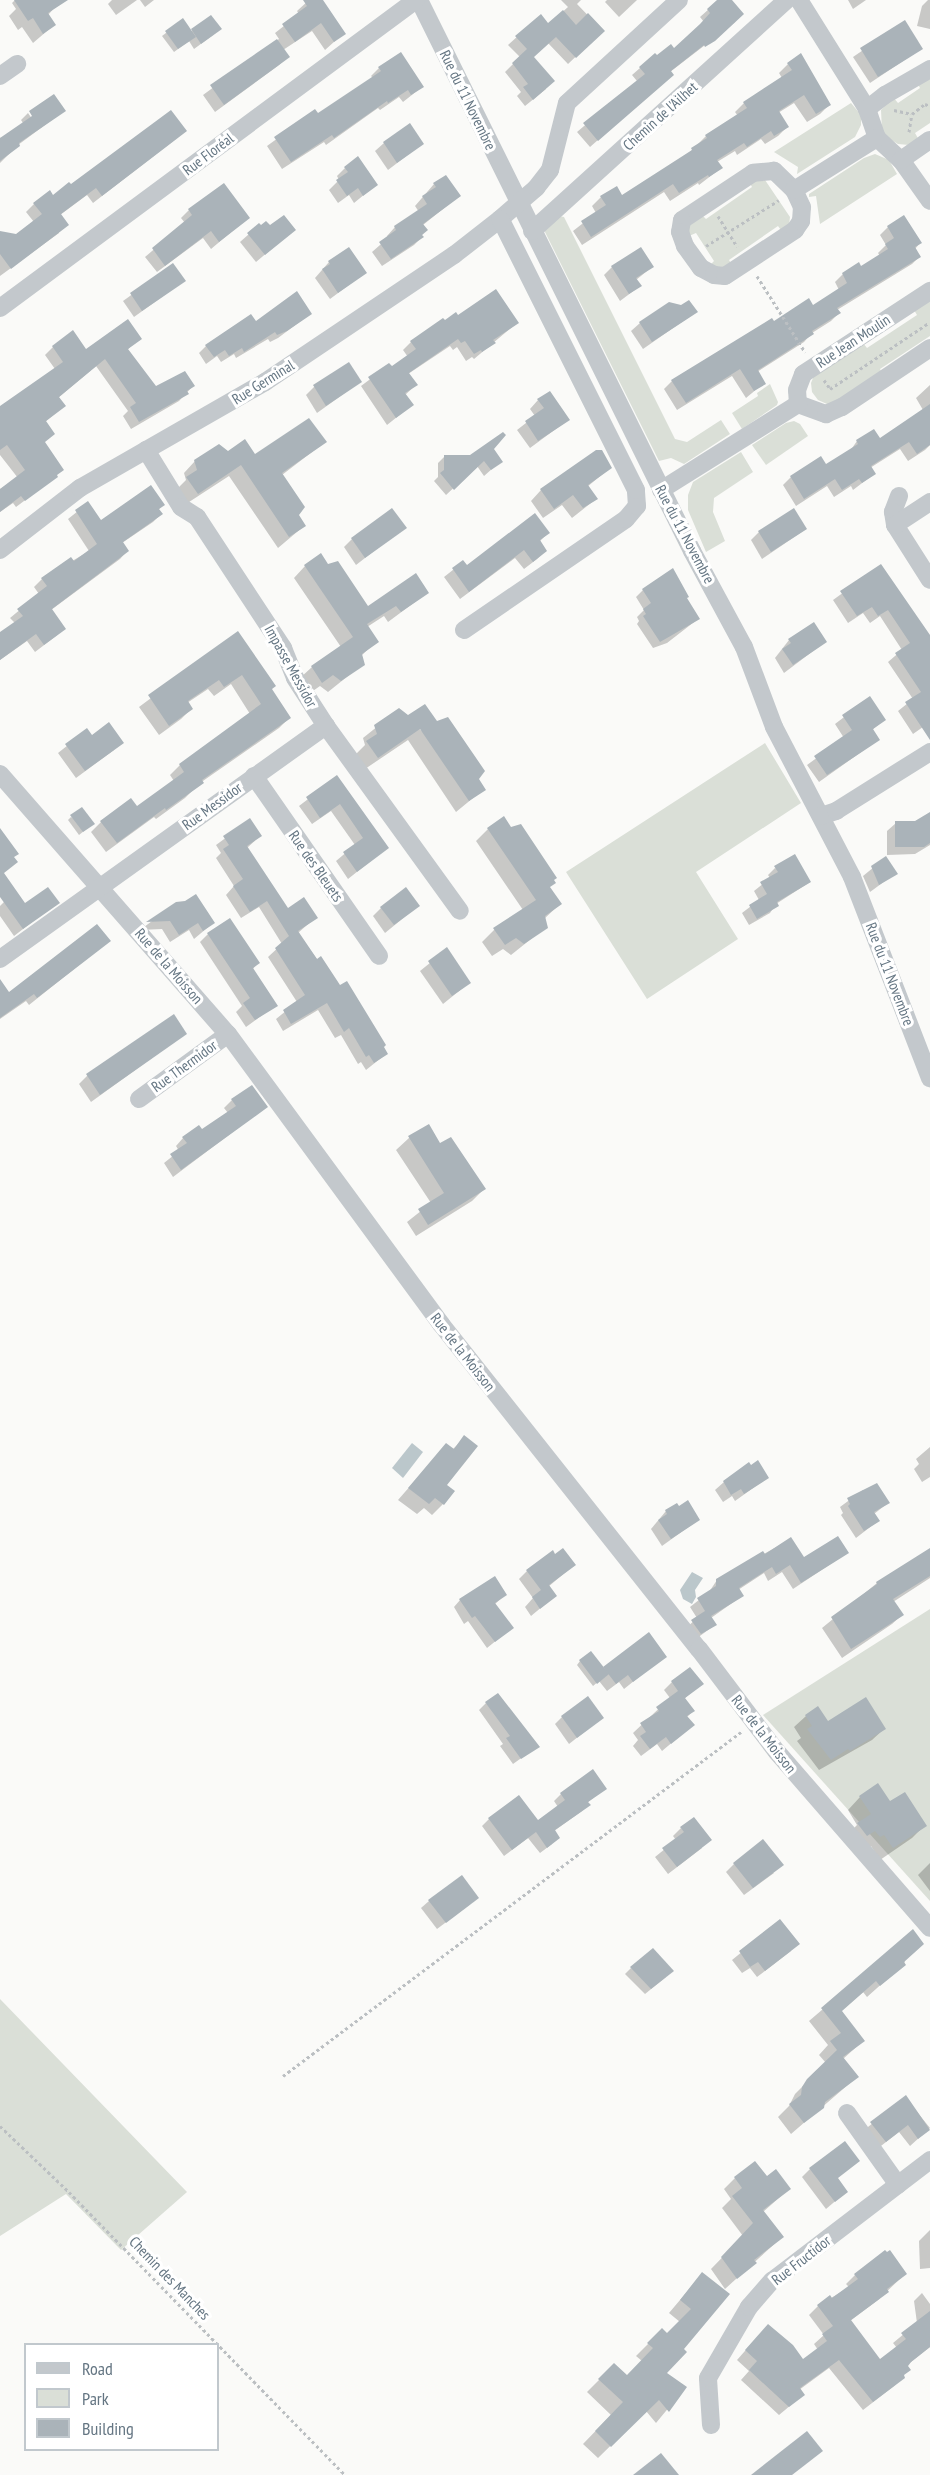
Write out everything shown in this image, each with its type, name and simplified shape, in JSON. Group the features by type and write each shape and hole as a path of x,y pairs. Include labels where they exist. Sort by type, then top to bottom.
{"street":[{"name":"Rue du 11 Novembre","path":"417,0 662,490 744,647 774,727 856,888 930,1078"},
{"name":"Rue Floréal","path":"0,308 417,0"},
{"name":"Rue Germinal","path":"0,550 80,488 265,382 454,255 500,219 536,188 550,170 567,103 679,0"},
{"name":"Chemin de l'Ailhet","path":"532,231 787,0"},
{"path":"799,0 867,109 878,138 904,158 930,201"},
{"path":"0,76 17,64"},
{"path":"867,109 894,89 930,69"},
{"path":"794,190 878,138"},
{"path":"904,158 930,140"},
{"path":"774,171 794,190 802,207 801,221 795,230 725,276 714,275 701,268 680,232 682,220 709,201 753,173 774,171"},
{"name":"Rue du 11 Novembre","path":"464,630 626,519 637,506 636,490 500,219"},
{"name":"Rue Jean Moulin","path":"798,404 797,390 803,374 930,291"},
{"path":"662,490 798,404 826,414 842,407 930,348"},
{"name":"Impasse Messidor","path":"146,450 181,507 197,517 283,648 295,678 326,726 460,911"},
{"path":"899,496 893,512 895,525 930,580"},
{"path":"895,525 930,502"},
{"name":"Rue Messidor","path":"0,959 326,726"},
{"path":"821,816 836,812 930,752"},
{"name":"Rue de la Moisson","path":"0,774 228,1034 441,1324 699,1649 754,1722 930,1928"},
{"name":"Rue des Bleuets","path":"254,776 379,956"},
{"name":"Rue Thermidor","path":"139,1099 228,1034"},
{"path":"847,2113 898,2186"},
{"name":"Rue Fructidor","path":"711,2425 708,2378 749,2307 772,2281 930,2160"}],"path":[{"path":"904,158 912,114 925,104 930,106"},
{"path":"692,255 794,190"},
{"path":"709,201 815,366"},
{"path":"842,407 829,387 930,322"},
{"path":"283,2076 754,1722"},
{"name":"Chemin des Manches","path":"0,2126 69,2192 216,2343"},
{"name":"Chemin des Manches","path":"219,2346 345,2475"}],"green space":[{"path":"930,79 930,123 915,133 919,140 909,145 898,144 882,131 881,110 893,97 898,103 920,88 917,82"},
{"path":"851,103 861,115 861,125 855,137 797,174 798,167 774,152"},
{"path":"875,154 889,160 897,174 820,224 816,196 809,197 809,194 864,158"},
{"path":"765,180 790,217 789,225 783,233 778,226 729,260 732,265 727,269 709,266 714,261 696,233 689,236 688,224 701,214 706,219 752,187 749,182"},
{"path":"554,215 564,217 675,439 687,442 721,420 730,434 684,464 671,458 659,461 543,228"},
{"path":"930,300 930,336 880,369 883,375 836,404 827,404 818,400 812,392 811,383 815,373 863,343 867,348 917,315 914,310"},
{"path":"770,384 778,402 777,405 742,429 732,413 758,396 757,393"},
{"path":"794,421 800,424 808,436 766,465 752,445 786,423"},
{"path":"741,452 753,472 714,498 713,512 725,541 706,552 688,510 688,495 693,482"},
{"path":"765,743 801,803 696,872 738,939 647,999 566,872"},
{"path":"930,1609 930,1901 763,1715"},
{"path":"0,1999 187,2192 121,2250 66,2194 0,2236"}],"shaded area":[{"path":"412,1443 423,1452 403,1478 392,1468"},
{"path":"692,1572 703,1578 695,1590 696,1597 692,1604 683,1599 680,1590"}],"building":[{"path":"14,0 68,0 48,13 56,25 43,34 33,18 28,21"},
{"path":"303,0 323,0 346,34 334,42 321,23 295,42 282,24 307,6"},
{"path":"717,0 732,0 744,14 715,41 705,47 704,45 671,71 674,75 598,141 583,123 645,74 639,67 655,53 657,55 671,44 674,48 710,13 707,9"},
{"path":"563,10 576,25 588,13 605,31 576,58 556,37 534,57 555,81 533,100 523,87 528,84 512,63 527,49 515,36 541,14 548,23"},
{"path":"211,15 222,29 201,44 191,29"},
{"path":"183,18 196,37 178,49 165,31"},
{"path":"905,20 923,49 878,77 860,48"},
{"path":"277,39 290,57 224,105 210,85"},
{"path":"401,52 424,87 411,95 408,90 388,103 387,101 334,138 332,135 291,162 274,137 315,109 318,113 381,71 378,67"},
{"path":"801,53 831,105 816,114 804,95 779,111 789,127 774,136 771,131 747,147 744,143 717,160 723,168 709,177 708,175 679,193 673,184 591,237 581,221 606,205 600,196 617,186 622,195 692,150 691,148 707,138 705,135 747,108 743,102 792,70 787,63"},
{"path":"54,94 66,111 19,143 20,146 0,161 0,138 32,116 29,111"},
{"path":"171,110 187,131 102,196 96,188 61,214 69,225 11,269 0,254 0,231 16,234 42,214 33,203 50,190 53,195 69,182 71,184"},
{"path":"410,123 424,144 397,163 383,142"},
{"path":"358,156 378,185 363,196 358,188 347,196 336,180 348,172 344,167"},
{"path":"446,175 461,196 423,224 428,230 422,235 424,237 391,259 379,242 396,230 394,226 427,204 422,196 436,187 433,183"},
{"path":"224,183 250,218 219,242 211,231 165,266 152,248 192,215 188,209"},
{"path":"284,215 296,230 265,255 247,233 259,223 261,225 266,221 270,225"},
{"path":"904,215 922,243 915,247 921,257 837,308 841,313 812,331 814,334 758,370 766,384 754,391 740,369 686,403 671,380 772,318 774,321 809,298 813,305 847,283 842,273 859,262 861,266 888,249 885,244 894,238 887,226"},
{"path":"349,247 367,273 338,293 322,269 330,264 328,261"},
{"path":"641,247 654,267 636,278 642,286 629,294 611,266"},
{"path":"173,263 186,281 142,311 130,293"},
{"path":"496,289 519,323 493,340 496,343 482,352 481,350 474,354 465,341 461,343 458,339 409,373 418,385 405,393 414,405 396,418 368,377 389,363 392,366 416,349 410,341 443,318 445,320 456,312 458,315"},
{"path":"297,291 312,314 287,331 277,335 275,332 244,352 242,348 229,356 225,350 214,357 205,345 251,314 256,321"},
{"path":"689,300 698,312 652,342 639,322 669,302 681,305"},
{"path":"128,319 142,339 128,349 156,386 185,371 195,386 187,391 189,394 139,422 130,407 136,403 105,359 59,397 66,406 46,421 55,434 45,442 64,470 25,501 21,496 0,512 0,489 25,470 7,445 0,450 0,406 63,362 52,346 73,330 86,349"},
{"path":"349,362 362,382 326,406 313,385"},
{"path":"550,391 570,420 538,441 525,421 544,408 537,399"},
{"path":"930,404 930,445 917,454 909,442 871,466 876,474 862,483 859,479 842,490 835,479 804,499 790,476 821,456 826,464 858,444 856,440 874,429 880,438"},
{"path":"309,418 327,442 282,473 305,507 299,515 306,526 289,537 241,465 198,494 186,477 197,470 194,460 219,444 228,451 245,439 255,454"},
{"path":"503,432 506,435 494,449 503,462 491,470 484,461 454,490 440,473 444,470 444,455 470,455"},
{"path":"596,450 602,450 612,468 588,485 598,499 583,508 573,495 554,509 540,489"},
{"path":"151,485 165,505 159,509 163,514 123,542 129,551 52,609 66,629 44,645 36,634 0,660 0,632 23,616 17,609 47,586 41,578 71,557 74,561 97,544 75,510 88,501 101,520"},
{"path":"392,508 407,528 365,558 351,538"},
{"path":"794,508 807,529 771,552 758,531"},
{"path":"535,513 550,533 540,540 547,551 533,562 524,550 469,592 452,568 463,560 467,565"},
{"path":"321,553 328,564 338,561 368,606 416,573 429,593 401,612 396,606 367,624 379,642 362,654 365,665 341,681 333,675 322,683 311,666 353,637 304,565"},
{"path":"881,564 930,635 930,740 905,702 921,692 895,653 910,643 888,610 878,616 872,607 857,616 840,591"},
{"path":"673,568 700,619 660,642 643,616 646,614 643,609 651,603 642,589"},
{"path":"814,622 827,642 793,665 782,649 791,643 788,639"},
{"path":"238,631 276,686 272,689 291,718 202,780 204,783 117,843 100,821 131,798 137,806 184,772 179,764 261,704 242,675 224,687 219,680 188,701 193,709 169,726 148,695"},
{"path":"870,696 886,720 873,729 880,740 827,775 814,756 852,730 842,715"},
{"path":"425,704 437,721 448,717 485,771 479,779 486,790 469,801 420,729 378,758 366,741 377,734 374,725 399,708 408,715"},
{"path":"109,722 124,743 85,771 65,744 87,728 92,735"},
{"path":"337,775 389,848 357,872 343,852 363,838 340,804 320,818 306,797"},
{"path":"82,807 95,824 83,832 70,815"},
{"path":"930,812 930,843 924,847 895,847 895,821 915,821"},
{"path":"504,816 511,827 521,824 557,878 554,880 556,883 550,887 562,904 545,916 548,928 524,944 516,938 505,945 493,928 536,900 487,828"},
{"path":"250,818 262,836 247,846 288,908 304,897 318,918 298,931 317,959 321,956 340,985 347,981 386,1045 384,1047 388,1054 374,1063 369,1055 366,1057 349,1028 344,1032 327,1003 291,1024 283,1010 305,995 275,948 289,936 267,901 250,912 233,886 243,879 223,849 229,845 223,836"},
{"path":"0,828 19,854 14,857 18,862 4,873 25,903 48,887 60,903 23,929 0,897"},
{"path":"795,854 811,882 777,902 779,906 757,919 749,905 767,894 760,882 778,872 774,866"},
{"path":"886,856 898,874 879,885 871,866"},
{"path":"406,887 420,906 394,925 380,907"},
{"path":"196,894 215,923 203,931 198,923 179,935 170,921 146,922 176,902 185,901"},
{"path":"230,918 260,963 253,968 278,1006 255,1020 243,1003 250,998 207,933"},
{"path":"97,924 111,941 37,998 34,994 0,1018 0,979 9,992"},
{"path":"447,947 471,983 452,996 428,961"},
{"path":"174,1014 187,1034 100,1095 86,1074"},
{"path":"252,1085 268,1107 181,1170 170,1154 187,1143 182,1137 199,1125 202,1129 236,1106 231,1099"},
{"path":"429,1124 440,1143 451,1137 486,1189 428,1225 418,1209 444,1193 408,1136"},
{"path":"464,1435 478,1446 447,1485 455,1491 444,1505 435,1498 429,1504 408,1488 446,1443 454,1449"},
{"path":"758,1460 769,1478 744,1494 741,1489 731,1495 723,1481 749,1462 751,1465"},
{"path":"877,1483 890,1503 874,1512 880,1521 864,1531 848,1506 850,1504 847,1498"},
{"path":"688,1500 700,1520 671,1539 658,1520 667,1514 665,1510 677,1503 679,1506"},
{"path":"838,1536 849,1553 801,1583 790,1565 776,1574 772,1567 739,1588 744,1596 711,1616 717,1625 701,1634 691,1620 705,1611 697,1598 716,1586 716,1579 763,1551 765,1554 791,1537 804,1557"},
{"path":"563,1548 576,1565 549,1585 557,1596 540,1609 532,1597 541,1590 526,1570 553,1550 555,1554"},
{"path":"930,1548 930,1576 893,1599 904,1615 851,1649 831,1617 877,1584 876,1582"},
{"path":"495,1576 507,1595 495,1603 514,1628 495,1642 475,1616 472,1618 459,1599"},
{"path":"649,1632 667,1657 633,1682 628,1675 616,1684 603,1667"},
{"path":"591,1651 609,1674 597,1684 579,1660"},
{"path":"690,1667 704,1684 685,1698 695,1711 687,1716 695,1725 671,1744 666,1737 650,1749 640,1736 646,1732 640,1723 659,1711 656,1707 678,1691 671,1681"},
{"path":"498,1693 540,1747 521,1759 506,1738 510,1736 485,1702"},
{"path":"588,1696 604,1718 577,1738 561,1716"},
{"path":"866,1697 886,1729 831,1760 807,1729 812,1726 805,1715 818,1706 828,1721"},
{"path":"593,1769 607,1789 588,1802 591,1805 555,1830 560,1838 547,1848 536,1832 512,1850 488,1818 519,1795 538,1820 565,1800 560,1793"},
{"path":"878,1783 890,1801 905,1792 927,1826 893,1848 884,1835 880,1837 875,1831 867,1836 857,1823 871,1814 859,1796"},
{"path":"694,1817 712,1840 677,1867 662,1848 684,1832 680,1827"},
{"path":"763,1839 784,1865 753,1888 733,1863"},
{"path":"462,1875 479,1898 446,1923 428,1900"},
{"path":"780,1919 800,1944 765,1971 758,1962 750,1967 739,1951"},
{"path":"913,1929 924,1944 904,1962 906,1965 880,1986 876,1981 842,2011 865,2041 843,2057 859,2077 825,2102 824,2108 804,2123 789,2104 801,2095 802,2087 807,2079 837,2050 830,2041 841,2033 821,2008"},
{"path":"653,1948 674,1971 651,1989 630,1967"},
{"path":"906,2095 930,2130 918,2139 908,2125 886,2142 870,2122"},
{"path":"845,2141 860,2161 838,2178 848,2192 835,2202 809,2168"},
{"path":"755,2161 767,2176 776,2169 791,2189 763,2210 784,2237 754,2260 757,2263 737,2279 721,2257 753,2223 732,2196 742,2188 734,2177"},
{"path":"885,2250 887,2252 890,2250 907,2274 887,2289 889,2292 851,2320 880,2359 906,2339 901,2333 930,2311 930,2347 911,2362 908,2366 911,2370 904,2375 905,2378 873,2402 839,2360 800,2388 805,2395 789,2407 749,2370 757,2361 745,2350 768,2324 793,2345 803,2359 827,2341 822,2334 833,2326 817,2305 830,2295 832,2298 858,2279 854,2274"},
{"path":"702,2272 730,2294 684,2349 687,2352 667,2373 687,2387 669,2412 659,2400 611,2447 595,2431 623,2402 598,2379 614,2363 627,2375 653,2348 647,2343 662,2328 667,2333 691,2309 680,2300"},
{"path":"807,2431 823,2451 792,2475 751,2475"},
{"path":"661,2453 679,2475 633,2475"}]}
